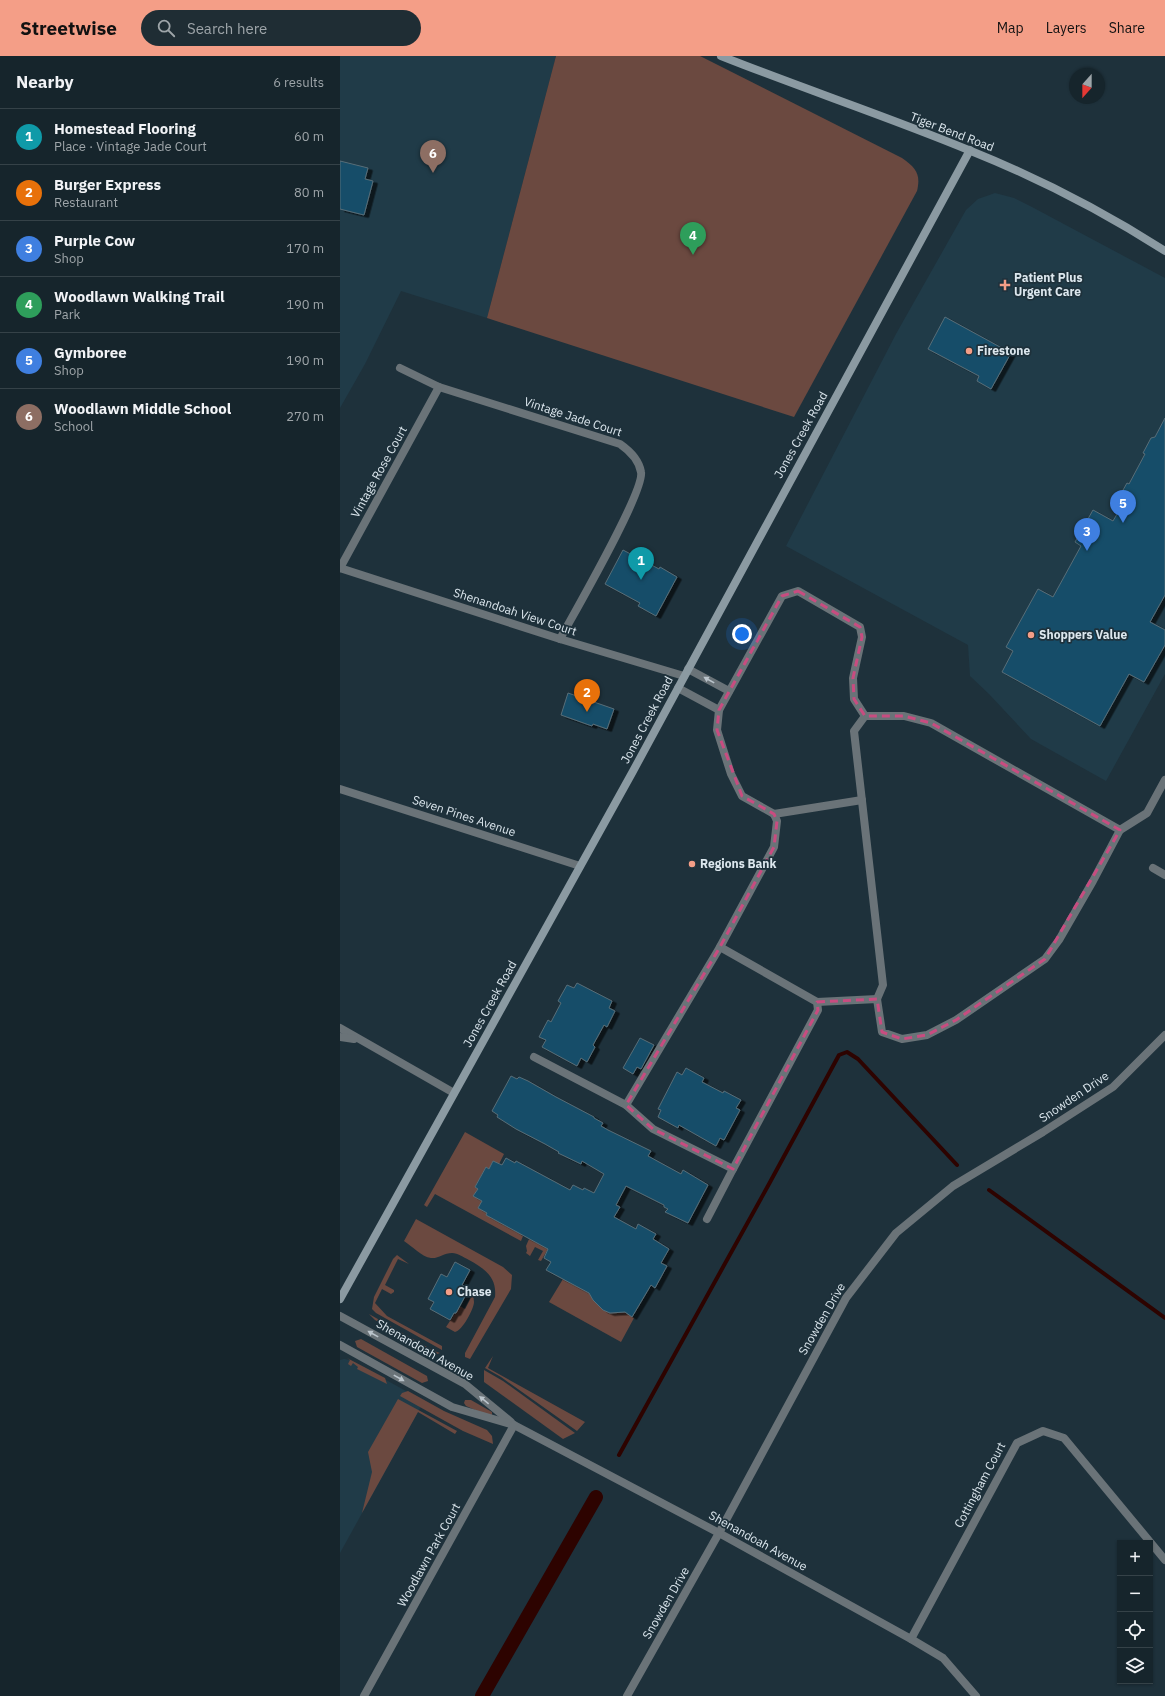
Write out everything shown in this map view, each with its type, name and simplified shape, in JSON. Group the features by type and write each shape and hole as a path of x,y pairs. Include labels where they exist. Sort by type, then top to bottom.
{"main road":[{"name":"Tiger Bend Road","path":"721,56 970,150 1063,193 1165,250"},
{"name":"Jones Creek Road","path":"340,1299 678,688 970,150"}],"street":[{"name":"Vintage Jade Court","path":"400,368 438,387 620,444 630,451 636,461 642,473 640,485 612,545 560,639"},
{"name":"Vintage Rose Court","path":"340,568 438,387"},
{"name":"Shenandoah View Court","path":"340,568 560,639 686,673 729,691"},
{"path":"626,1105 720,947 774,847 777,821 774,814 742,796 731,774 717,730 719,710 782,596 798,591 860,628 862,637 853,678 854,700 865,716"},
{"path":"678,688 719,710"},
{"path":"865,716 854,730 883,985 878,999 882,1032 902,1039 927,1035 956,1020 1045,959 1059,940 1120,830 1147,813 1165,780"},
{"path":"865,716 904,716 931,723 1120,830"},
{"name":"Seven Pines Avenue","path":"340,789 580,866"},
{"path":"774,814 862,800"},
{"path":"1153,868 1165,875"},
{"path":"720,947 817,1002 878,999"},
{"path":"707,1219 818,1010 817,1002"},
{"path":"340,1028 454,1093"},
{"name":"Snowden Drive","path":"627,1696 719,1533 846,1298 896,1233 953,1186 1043,1132 1113,1087 1165,1035"},
{"path":"340,1037 358,1039"},
{"path":"534,1057 626,1105 653,1129 733,1169"},
{"name":"Shenandoah Avenue","path":"340,1316 465,1384 514,1425"},
{"name":"Shenandoah Avenue","path":"340,1345 452,1407 514,1425 719,1533 943,1658 976,1696"},
{"name":"Woodlawn Park Court","path":"364,1696 514,1425"},
{"name":"Cottingham Court","path":"911,1639 1017,1442 1043,1432 1064,1438 1165,1560"}],"highlighted area":[{"path":"798,591 860,627 862,637 853,678 854,699 865,716 904,716 931,723 1120,830 1045,959 956,1020 927,1035 902,1039 882,1032 877,999 817,1002 818,1010 733,1169 653,1129 626,1105 720,947 774,847 777,821 774,814 742,796 717,730 719,710 782,596"}],"shaded area":[{"path":"340,56 556,56 487,318 401,291 365,364 340,408"},
{"path":"556,56 700,56 902,158 914,168 918,176 917,191 794,417 487,318"},
{"path":"995,193 1014,198 1032,207 1165,278 1165,674 1106,781 1031,739 970,676 968,645 786,546 896,334 966,210 978,199"},
{"path":"465,1132 504,1154 499,1164 493,1161 489,1169 486,1167 475,1187 478,1189 474,1196 482,1201 478,1208 487,1213 486,1215 505,1223 504,1225 515,1231 516,1229 523,1233 521,1235 523,1236 521,1241 435,1194 427,1207 424,1205"},
{"path":"416,1219 503,1267 512,1275 511,1289 470,1359 465,1357 465,1353 495,1297 494,1284 489,1274 485,1270 460,1255 452,1253 431,1258 421,1254 404,1241"},
{"path":"529,1239 533,1241 534,1239 553,1240 541,1261 538,1260 543,1251 535,1247 530,1256 526,1253 526,1246"},
{"path":"397,1255 409,1264 398,1259 385,1285 394,1290 394,1292 391,1294 382,1289 375,1303 387,1316 442,1346 442,1350 376,1313 372,1309 374,1297 393,1259"},
{"path":"563,1279 589,1293 593,1300 603,1310 610,1313 625,1312 634,1318 621,1342 549,1302"},
{"path":"469,1290 472,1294 474,1302 470,1314 461,1328 455,1332 446,1327 460,1306 465,1309 471,1297 466,1294"},
{"path":"369,1314 440,1353 437,1354 375,1320"},
{"path":"361,1339 427,1376 428,1381 422,1383 357,1347 355,1341"},
{"path":"493,1356 488,1368 585,1422 577,1431 501,1377 485,1368"},
{"path":"347,1358 385,1378 387,1384 357,1369 358,1367 353,1363 351,1366 348,1364 350,1360"},
{"path":"340,1360 350,1360 424,1401 340,1553"},
{"path":"484,1370 503,1381 575,1433 563,1439 484,1382"},
{"path":"408,1391 444,1411 487,1430 492,1436 493,1444 463,1431 400,1396 402,1393"},
{"path":"398,1399 457,1431 455,1434 418,1412 362,1513 372,1472 368,1452"},
{"path":"465,1400 471,1400 492,1412 492,1415 489,1416 466,1406 464,1403"}],"building":[{"path":"340,161 368,168 365,179 373,181 364,215 340,209"},
{"name":"Firestone","path":"945,317 1011,353 991,389 977,381 979,376 928,349"},
{"path":"1165,418 1165,595 1150,622 1165,630 1165,645 1144,682 1129,674 1100,726 1002,672 1013,651 1006,647 1038,589 1053,597 1081,546 1075,542 1093,510 1113,521 1124,502 1118,499 1127,483 1129,484 1145,454 1143,453 1151,438 1155,437"},
{"path":"623,550 659,569 660,567 677,577 656,616 638,606 640,603 605,584"},
{"path":"568,693 614,709 607,729 593,724 592,726 561,715"},
{"path":"577,983 612,1001 609,1008 615,1011 607,1027 604,1025 593,1045 595,1047 587,1062 581,1058 577,1066 542,1047 546,1040 539,1037 548,1020 551,1022 561,1003 558,1001 567,985 574,988"},
{"path":"640,1038 654,1045 641,1069 637,1067 633,1074 623,1068"},
{"path":"686,1068 704,1078 702,1082 741,1100 736,1108 740,1110 724,1140 720,1138 716,1146 679,1125 678,1128 658,1117 661,1110 658,1109 677,1072 682,1075"},
{"path":"511,1076 517,1079 519,1077 528,1081 594,1117 603,1123 601,1126 651,1151 648,1156 681,1174 683,1170 708,1185 688,1223 665,1212 668,1209 664,1207 664,1205 626,1186 616,1205 620,1207 614,1217 636,1229 638,1224 656,1234 653,1239 669,1249 661,1263 667,1266 655,1288 651,1285 632,1317 625,1312 610,1313 603,1310 593,1300 589,1293 546,1270 551,1262 544,1258 548,1249 486,1215 487,1213 478,1208 482,1201 473,1196 478,1189 475,1187 486,1167 489,1169 493,1161 502,1165 506,1158 515,1163 516,1161 570,1190 573,1185 594,1193 604,1174 582,1161 581,1164 558,1153 559,1152 497,1117 498,1115 492,1111"},
{"name":"Chase","path":"455,1262 470,1270 462,1285 469,1289 456,1313 454,1313 450,1320 430,1309 434,1302 428,1299 441,1274 447,1277"}],"waterway":[{"path":"619,1455 839,1055 847,1052 858,1059 957,1165"},
{"path":"989,1190 1165,1318"},
{"path":"482,1696 596,1497"}],"place":[{"name":"Woodlawn Middle School","path":"433,173"},
{"name":"Woodlawn Walking Trail","path":"693,255"},
{"name":"Patient Plus Urgent Care","path":"1005,285"},
{"name":"Firestone","path":"969,351"},
{"name":"Gymboree","path":"1123,523"},
{"name":"Purple Cow","path":"1087,551"},
{"name":"Homestead Flooring","path":"641,580"},
{"name":"Shoppers Value","path":"1031,635"},
{"name":"Burger Express","path":"587,712"},
{"name":"Regions Bank","path":"692,864"},
{"name":"Chase","path":"449,1292"}]}
